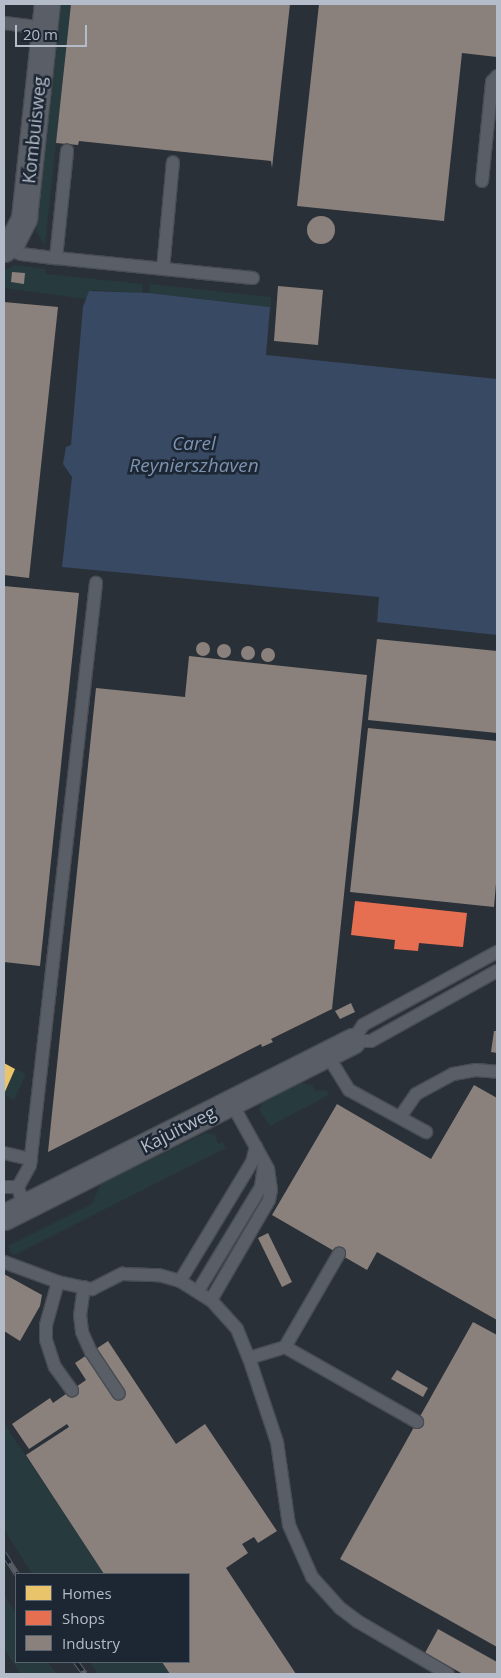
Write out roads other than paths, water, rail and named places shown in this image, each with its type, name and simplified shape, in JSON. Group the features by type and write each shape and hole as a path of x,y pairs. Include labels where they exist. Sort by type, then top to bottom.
{"street":[{"name":"Kombuisweg","path":"5,248 24,218 47,4"},
{"name":"Kajuitweg","path":"15,1204 231,1102 352,1041"}],"lane":[{"path":"4,23 45,28"},
{"path":"482,181 492,82 497,76"},
{"path":"56,258 67,151"},
{"path":"163,269 173,162"},
{"path":"5,248 21,254 253,278"},
{"path":"15,1204 31,1159 96,583"},
{"path":"352,1041 363,1025 497,952"},
{"path":"352,1041 371,1041 497,971"},
{"path":"326,1053 349,1090 426,1132"},
{"path":"400,1117 416,1094 453,1074 476,1070 497,1072"},
{"path":"211,1300 269,1200 271,1179 264,1160 231,1102"},
{"path":"180,1281 252,1162 256,1146"},
{"path":"4,1153 31,1159"},
{"path":"198,1291 260,1187 264,1160"},
{"path":"4,1187 15,1204"},
{"path":"249,1358 285,1347 339,1254"},
{"path":"4,1262 58,1282 92,1289 122,1274 159,1275 180,1281 211,1300 237,1329 249,1358 277,1442 289,1525 312,1577 340,1608 357,1621 448,1674"},
{"path":"58,1282 46,1325 46,1340 56,1367 72,1390"},
{"path":"84,1287 80,1314 82,1332 91,1352 119,1394"},
{"path":"285,1347 417,1422"}],"water":[{"name":"Carel Reynierszhaven","path":"89,291 149,293 270,307 266,355 497,379 497,635 377,622 379,597 62,567 72,477 63,464 66,447 71,445 83,307"}],"railway":[{"path":"4,1554 16,1573"},
{"path":"77,1663 85,1674"}]}
